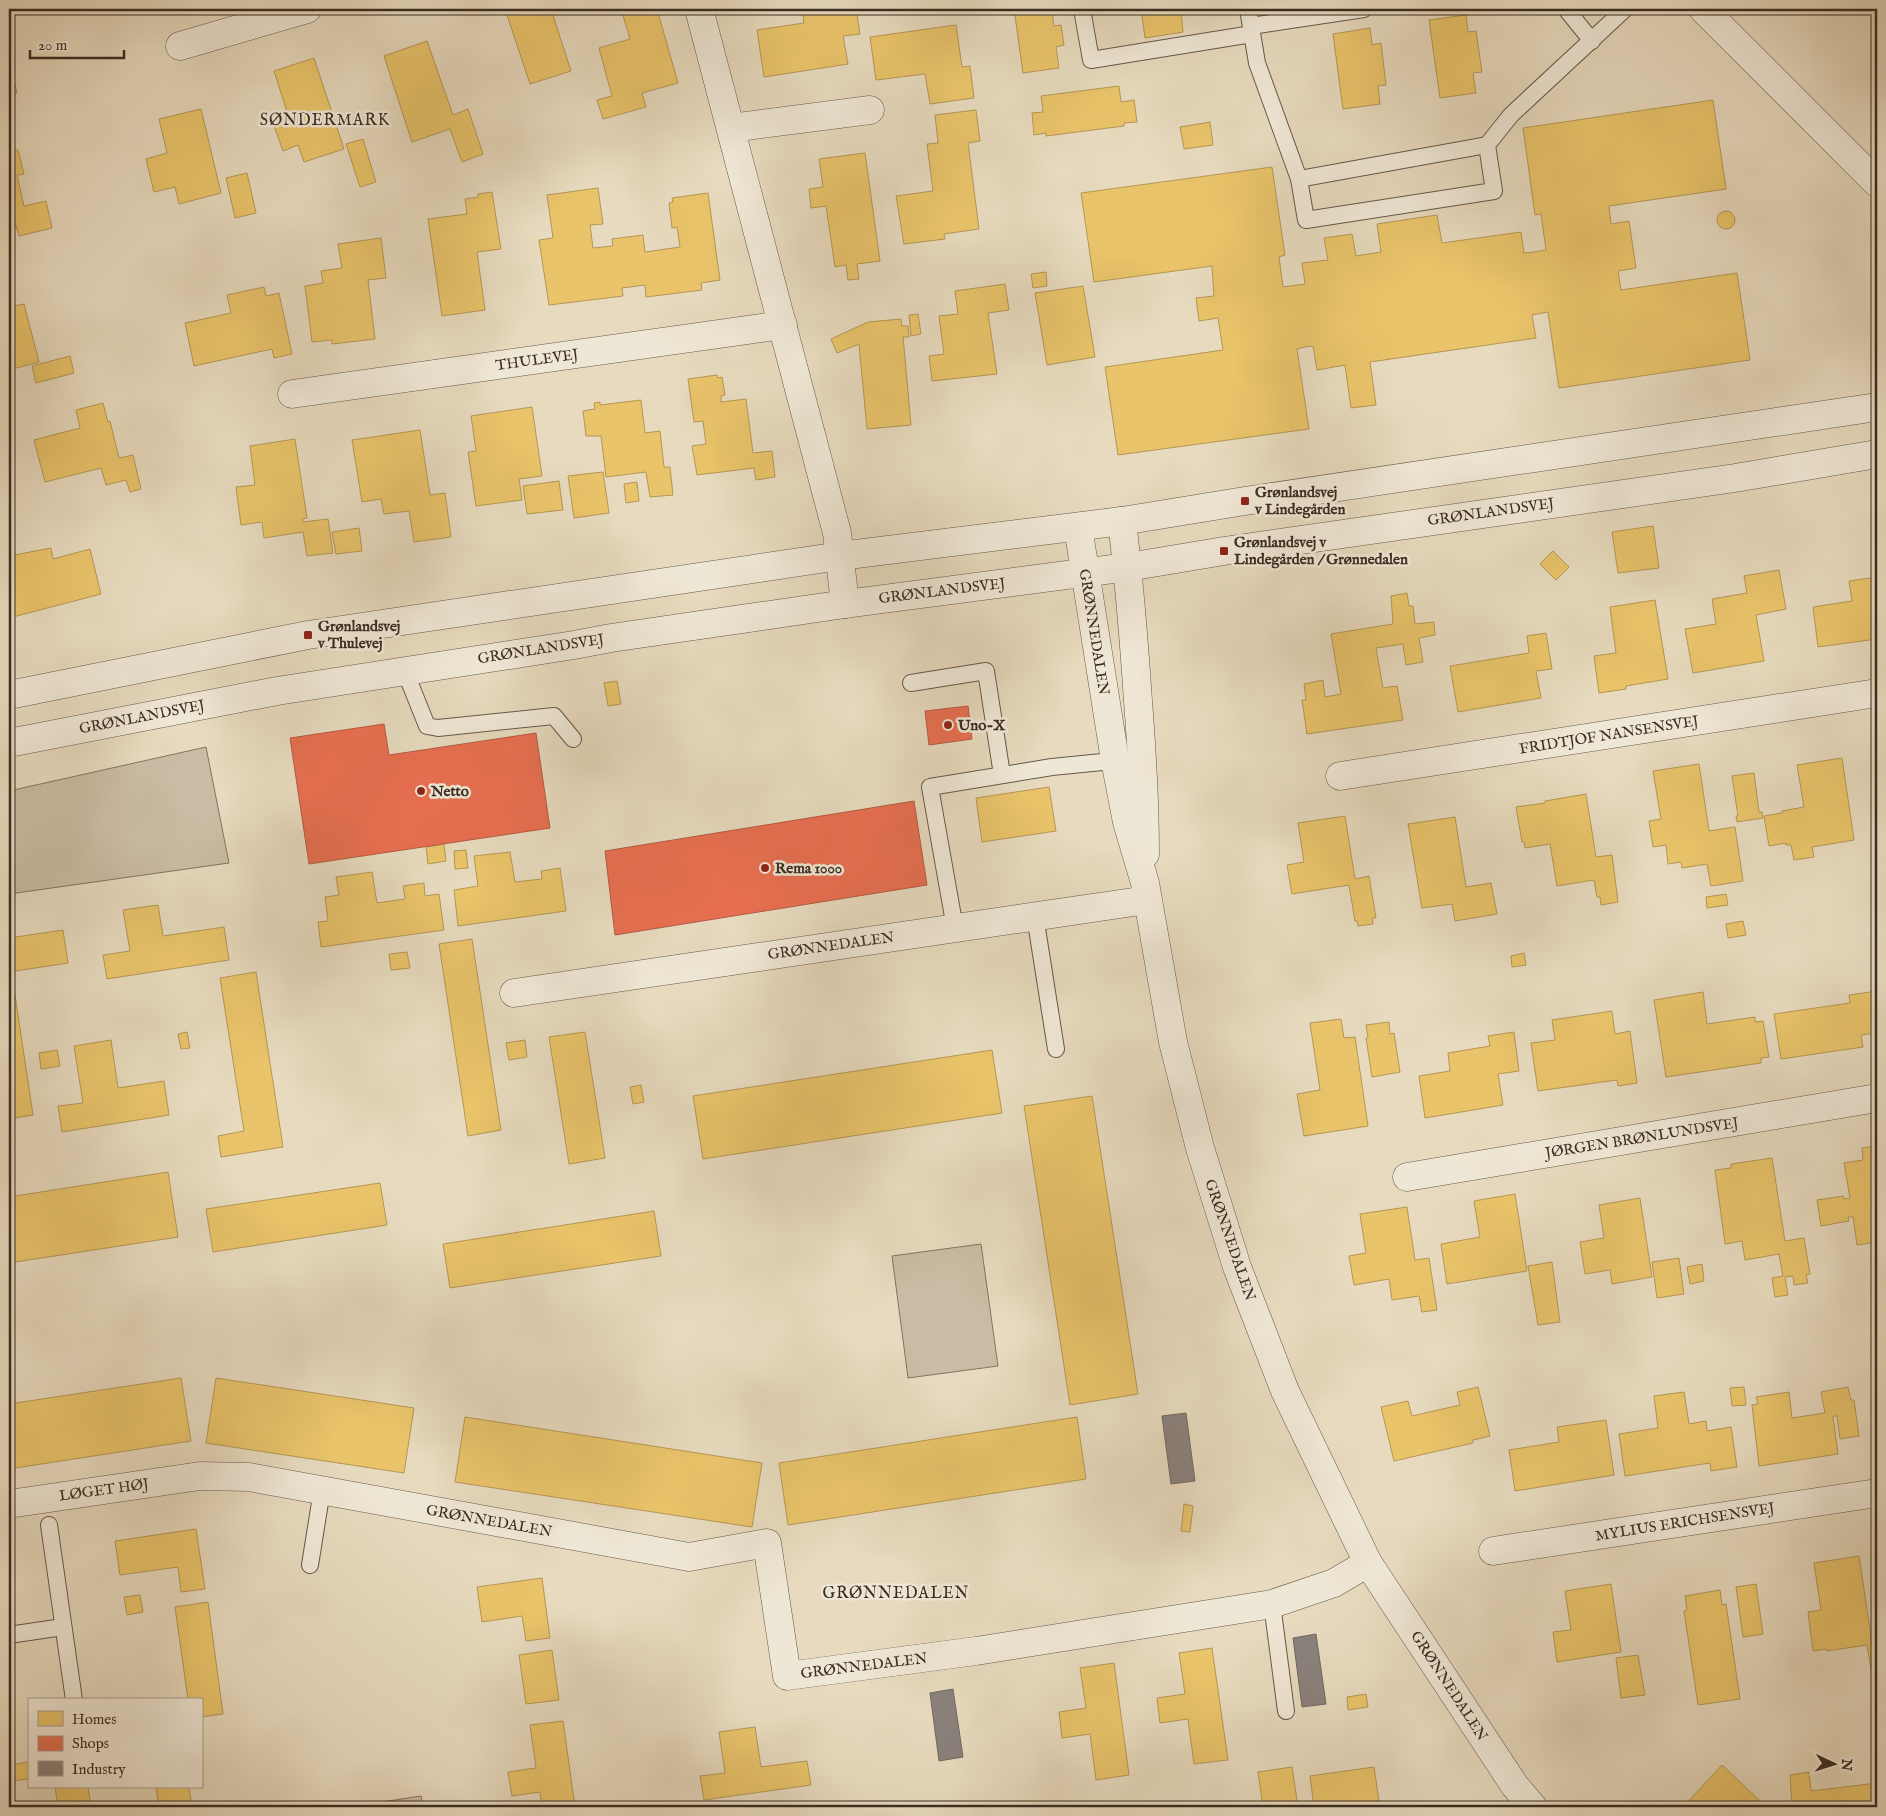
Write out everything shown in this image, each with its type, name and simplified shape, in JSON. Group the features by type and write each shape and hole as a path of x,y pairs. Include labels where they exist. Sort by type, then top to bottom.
{"street":[{"path":"180,46 307,9"},
{"path":"699,9 837,533 845,604"},
{"path":"1703,9 1877,183"},
{"path":"731,128 870,110"},
{"name":"THULEVEJ","path":"292,394 783,326"},
{"path":"9,695 308,635 840,556 1122,521 1245,501 1877,408"},
{"name":"GRØNLANDSVEJ","path":"9,744 277,691 621,636 845,604 1128,567 1224,551 1725,479 1877,454"},
{"name":"GRØNNEDALEN","path":"1122,521 1128,567 1142,759 1146,891"},
{"name":"GRØNNEDALEN","path":"1078,527 1115,760 1127,822 1146,891 1173,1042 1200,1148 1237,1266 1284,1391 1368,1563 1515,1786 1533,1807"},
{"name":"FRIDTJOF NANSENSVEJ","path":"1340,776 1877,693"},
{"name":"GRØNNEDALEN","path":"514,993 1035,916 1146,891"},
{"name":"JØRGEN BRØNLUNDSVEJ","path":"1407,1177 1877,1098"},
{"name":"GRØNNEDALEN","path":"200,1476 249,1477 689,1557 767,1543 787,1676 1022,1644 1272,1604 1334,1583 1368,1563"},
{"name":"LØGET HØJ","path":"9,1504 200,1476"},
{"name":"MYLIUS ERICHSENSVEJ","path":"1493,1551 1877,1493"}],"lane":[{"path":"1082,9 1090,60 1364,9"},
{"path":"1248,9 1257,63 1299,178 1306,220 1494,191 1487,145"},
{"path":"1566,9 1592,41"},
{"path":"1299,178 1487,145 1511,116 1624,9"},
{"path":"405,671 427,726 438,728 554,716 573,739"},
{"path":"911,682 986,672 1002,775"},
{"path":"955,928 930,787 1052,767 1142,759"},
{"path":"1035,916 1056,1049"},
{"path":"310,1565 322,1490"},
{"path":"50,1525 74,1698"},
{"path":"1272,1604 1286,1711"},
{"path":"9,1635 63,1627"}],"shaded area":[{"path":"206,747 229,863 9,894 9,791"},
{"path":"981,1244 998,1366 908,1378 892,1256"},
{"path":"421,1796 423,1807 349,1807"}],"building: Homes":[{"path":"505,9 551,9 571,71 530,84"},
{"path":"621,9 657,9 678,83 642,93 646,107 603,119 597,100 612,96 599,48 630,39"},
{"path":"802,9 856,9 860,34 843,36 848,64 764,77 757,30 804,23"},
{"path":"1014,9 1060,9 1052,10 1054,26 1061,25 1064,45 1056,47 1059,68 1023,73"},
{"path":"1141,9 1190,10 1181,11 1183,32 1145,38"},
{"path":"1466,15 1468,32 1476,31 1482,72 1473,73 1476,93 1440,98 1429,20"},
{"path":"956,25 962,67 970,66 974,98 930,104 925,74 876,80 870,37"},
{"path":"1370,28 1372,45 1381,43 1386,85 1378,86 1380,104 1343,109 1333,34"},
{"path":"427,41 453,115 468,109 483,154 462,162 450,129 412,142 384,56"},
{"path":"314,58 344,149 304,162 298,145 283,151 272,120 288,115 274,71"},
{"path":"9,60 17,93 11,94 13,100 9,101"},
{"path":"1119,86 1121,102 1134,100 1137,122 1124,123 1124,126 1046,136 1046,133 1034,135 1032,113 1043,112 1041,96"},
{"path":"1713,100 1726,189 1609,206 1611,224 1629,221 1636,268 1618,271 1621,290 1737,273 1750,360 1559,388 1548,312 1532,315 1536,338 1370,362 1376,405 1351,408 1345,365 1317,370 1313,346 1305,347 1297,349 1309,429 1118,455 1105,367 1223,350 1218,318 1199,321 1196,298 1214,296 1212,266 1094,282 1081,193 1272,167 1285,255 1279,257 1283,287 1305,284 1302,263 1328,260 1324,238 1352,234 1356,256 1381,252 1377,224 1437,215 1442,243 1521,232 1524,253 1533,252 1546,250 1541,214 1535,215 1523,128"},
{"path":"201,109 221,193 179,204 175,187 154,192 146,159 167,153 159,119"},
{"path":"976,110 980,141 968,143 979,229 944,234 945,239 904,244 896,196 933,191 927,144 938,143 935,115"},
{"path":"1210,122 1213,145 1184,149 1180,127"},
{"path":"363,139 376,182 360,187 346,144"},
{"path":"18,150 24,174 17,175 24,206 46,201 52,228 19,236 14,219 9,220 9,152"},
{"path":"865,153 880,261 857,264 859,279 848,280 846,265 835,267 826,206 811,208 809,189 823,187 819,159"},
{"path":"247,173 256,213 235,218 226,178"},
{"path":"598,188 603,224 590,225 593,248 613,246 612,239 643,235 645,252 680,247 677,227 672,228 669,203 673,202 672,198 708,193 720,280 701,283 702,290 646,297 645,285 622,288 623,296 549,305 539,240 553,238 547,195"},
{"path":"492,192 501,249 477,252 485,310 442,316 428,219 467,214 465,199 478,197 478,194"},
{"path":"1722,211 1730,211 1735,216 1733,227 1722,229 1717,224 1717,216"},
{"path":"381,238 386,278 368,280 375,339 332,344 332,340 312,342 305,286 323,283 321,271 342,268 338,244"},
{"path":"1046,272 1047,286 1033,288 1031,274"},
{"path":"1005,284 1009,310 988,313 997,374 932,381 929,356 944,354 939,316 958,314 955,291"},
{"path":"1083,286 1095,357 1047,365 1035,293"},
{"path":"264,287 266,296 279,293 292,354 274,358 272,349 194,366 185,323 231,313 227,295"},
{"path":"24,304 39,362 9,370 9,307"},
{"path":"918,314 921,334 911,336 909,315"},
{"path":"901,319 902,326 908,326 909,337 903,337 911,425 867,429 859,344 837,353 831,339 868,322"},
{"path":"70,356 74,373 36,383 32,366"},
{"path":"717,375 718,378 722,377 725,395 721,396 721,402 746,399 753,453 772,451 775,477 756,480 754,468 697,475 692,446 706,444 703,421 694,422 688,379"},
{"path":"641,400 645,433 660,431 664,467 670,467 673,495 650,497 646,472 606,477 601,436 586,436 583,411 595,409 594,403 600,402 600,405"},
{"path":"103,403 108,422 110,421 119,458 133,455 141,489 130,492 126,480 106,485 101,468 45,482 34,440 80,428 76,410"},
{"path":"532,407 542,476 519,479 522,500 476,506 468,452 476,451 471,416"},
{"path":"420,430 430,495 445,493 451,537 414,542 409,511 384,514 381,499 362,502 352,440"},
{"path":"295,439 307,518 302,519 303,522 328,519 333,553 307,556 303,532 264,538 262,522 241,525 236,487 255,485 250,446"},
{"path":"603,472 609,513 574,518 568,476"},
{"path":"559,481 563,510 527,514 523,486"},
{"path":"637,482 639,501 626,503 624,484"},
{"path":"1653,526 1659,568 1618,573 1612,532"},
{"path":"359,528 362,551 336,554 332,532"},
{"path":"51,548 53,559 90,549 101,594 9,618 9,571 13,570 9,556"},
{"path":"1553,551 1569,567 1556,580 1540,564"},
{"path":"1779,570 1786,609 1756,615 1764,661 1693,673 1685,629 1716,624 1712,599 1747,593 1744,576"},
{"path":"1877,577 1877,639 1818,647 1813,607 1852,601 1849,581"},
{"path":"1407,593 1409,606 1413,606 1415,624 1434,622 1435,635 1419,638 1423,662 1406,665 1403,644 1376,648 1383,688 1397,686 1403,720 1307,734 1302,700 1306,700 1304,684 1323,680 1325,697 1341,694 1331,634 1393,624 1391,596"},
{"path":"1655,600 1668,679 1599,693 1594,656 1616,653 1610,607"},
{"path":"1546,633 1552,669 1536,671 1541,698 1458,712 1450,666 1529,653 1527,636"},
{"path":"617,681 621,704 608,706 604,683"},
{"path":"1842,758 1854,840 1812,847 1814,857 1794,860 1791,845 1786,845 1786,843 1769,846 1764,816 1804,807 1797,765"},
{"path":"1699,764 1709,831 1735,827 1743,881 1711,886 1707,864 1682,868 1681,862 1668,864 1666,845 1653,847 1649,821 1661,819 1653,771"},
{"path":"1754,773 1759,812 1762,812 1763,818 1737,822 1736,816 1738,816 1732,776"},
{"path":"1049,787 1056,831 982,842 976,798"},
{"path":"1586,794 1596,857 1612,855 1618,902 1601,905 1600,897 1597,897 1594,880 1557,886 1550,844 1525,848 1524,842 1522,842 1516,807"},
{"path":"1345,816 1355,879 1369,876 1376,918 1372,918 1373,924 1358,926 1357,921 1355,921 1349,885 1292,894 1287,865 1304,862 1298,823"},
{"path":"1455,817 1466,887 1491,883 1497,914 1455,921 1452,904 1422,908 1408,824"},
{"path":"444,844 446,861 428,864 426,847"},
{"path":"466,850 468,868 455,869 454,851"},
{"path":"510,852 515,882 542,879 541,871 560,868 566,911 458,926 454,890 478,886 474,856"},
{"path":"372,872 377,903 405,899 403,886 424,883 425,896 439,894 444,930 321,947 318,922 328,921 325,897 339,895 336,877"},
{"path":"1726,894 1728,905 1707,908 1706,897"},
{"path":"158,905 163,936 224,927 229,960 107,979 103,955 130,951 123,910"},
{"path":"1743,921 1746,935 1728,938 1726,924"},
{"path":"63,930 68,963 9,972 9,938"},
{"path":"472,939 501,1130 468,1136 439,944"},
{"path":"407,952 410,968 391,970 389,954"},
{"path":"1524,953 1526,965 1512,967 1511,956"},
{"path":"256,972 283,1147 221,1157 218,1136 244,1131 220,978"},
{"path":"9,988 14,988 33,1115 9,1119"},
{"path":"1877,991 1877,1033 1861,1035 1863,1047 1781,1059 1774,1014 1850,1003 1849,995"},
{"path":"1703,992 1707,1024 1755,1017 1755,1022 1763,1021 1769,1057 1761,1058 1761,1063 1666,1077 1654,1000"},
{"path":"1612,1011 1615,1034 1630,1031 1637,1083 1618,1086 1617,1080 1538,1091 1531,1043 1555,1040 1552,1020"},
{"path":"1341,1019 1344,1038 1355,1037 1368,1126 1304,1136 1297,1094 1320,1090 1310,1023"},
{"path":"1389,1022 1390,1034 1394,1033 1400,1072 1372,1077 1366,1025"},
{"path":"187,1032 190,1048 181,1049 178,1034"},
{"path":"585,1032 605,1158 569,1164 549,1037"},
{"path":"1514,1032 1519,1071 1498,1074 1503,1105 1425,1118 1419,1076 1450,1071 1448,1053 1490,1046 1488,1036"},
{"path":"111,1040 118,1088 164,1081 169,1115 62,1132 58,1106 83,1103 74,1046"},
{"path":"525,1040 527,1057 509,1060 506,1043"},
{"path":"57,1050 60,1066 41,1069 39,1053"},
{"path":"992,1050 1002,1113 703,1159 693,1096"},
{"path":"641,1085 644,1102 633,1104 630,1087"},
{"path":"1092,1096 1138,1394 1070,1405 1024,1106"},
{"path":"1877,1146 1877,1242 1857,1245 1853,1217 1848,1217 1849,1221 1821,1226 1817,1200 1843,1196 1844,1199 1850,1198 1844,1163 1863,1160 1862,1148"},
{"path":"1772,1158 1785,1241 1804,1238 1810,1274 1806,1275 1808,1283 1794,1285 1793,1276 1785,1277 1788,1295 1775,1297 1772,1278 1783,1276 1779,1254 1745,1260 1742,1241 1725,1244 1715,1170 1731,1168 1731,1164"},
{"path":"168,1172 178,1237 9,1263 9,1197"},
{"path":"380,1183 387,1225 213,1252 206,1209"},
{"path":"1515,1194 1527,1271 1447,1284 1441,1244 1480,1237 1474,1201"},
{"path":"1640,1198 1652,1277 1612,1284 1610,1270 1585,1274 1580,1242 1604,1238 1599,1205"},
{"path":"1407,1207 1415,1260 1429,1258 1437,1310 1422,1312 1419,1296 1392,1300 1389,1279 1354,1285 1349,1256 1366,1253 1360,1214"},
{"path":"654,1211 661,1256 450,1288 443,1244"},
{"path":"1679,1258 1684,1294 1657,1298 1652,1262"},
{"path":"1552,1262 1560,1322 1538,1325 1528,1266"},
{"path":"1702,1264 1704,1281 1690,1284 1687,1267"},
{"path":"181,1378 191,1441 9,1469 9,1404"},
{"path":"216,1378 414,1408 404,1473 206,1443"},
{"path":"1478,1387 1490,1436 1473,1440 1473,1443 1394,1461 1381,1407 1408,1401 1412,1416 1460,1405 1457,1392"},
{"path":"1744,1387 1746,1405 1732,1406 1730,1388"},
{"path":"1848,1387 1851,1400 1854,1400 1859,1436 1840,1439 1837,1416 1833,1416 1838,1454 1759,1466 1752,1405 1758,1404 1756,1397 1789,1392 1792,1418 1825,1413 1821,1392"},
{"path":"1684,1392 1689,1424 1706,1421 1707,1431 1731,1427 1737,1467 1711,1471 1710,1463 1625,1476 1619,1434 1658,1428 1654,1396"},
{"path":"1873,1409 1877,1409 1877,1440"},
{"path":"465,1417 762,1463 752,1527 455,1482"},
{"path":"1077,1417 1086,1479 788,1525 779,1463"},
{"path":"1606,1420 1614,1475 1515,1491 1509,1450 1559,1442 1557,1427"},
{"path":"1184,1504 1193,1506 1190,1532 1181,1531"},
{"path":"196,1529 205,1589 181,1592 178,1567 120,1575 115,1541"},
{"path":"1859,1556 1872,1643 1877,1642 1877,1681 1873,1682 1867,1645 1827,1651 1827,1649 1813,1651 1808,1612 1821,1610 1814,1563"},
{"path":"542,1578 550,1638 526,1641 522,1616 482,1622 477,1587"},
{"path":"1611,1584 1621,1652 1557,1662 1553,1632 1571,1630 1565,1591"},
{"path":"1756,1584 1763,1634 1743,1637 1736,1587"},
{"path":"1720,1590 1722,1605 1726,1604 1740,1699 1698,1705 1684,1611 1687,1610 1685,1596"},
{"path":"140,1595 143,1612 127,1615 124,1597"},
{"path":"208,1602 223,1714 202,1717 202,1698 188,1698 175,1607"},
{"path":"1212,1648 1228,1760 1194,1764 1188,1719 1160,1723 1157,1698 1185,1694 1179,1653"},
{"path":"552,1650 559,1700 526,1704 519,1655"},
{"path":"1638,1655 1645,1695 1621,1698 1616,1658"},
{"path":"1114,1663 1129,1775 1096,1780 1090,1734 1062,1738 1059,1712 1086,1708 1080,1668"},
{"path":"1366,1694 1368,1707 1348,1710 1347,1697"},
{"path":"563,1721 575,1807 542,1807 540,1792 512,1796 508,1772 536,1768 530,1725"},
{"path":"755,1727 761,1767 807,1761 811,1785 704,1800 700,1776 725,1773 719,1732"},
{"path":"28,1762 28,1779 12,1781 10,1765"},
{"path":"1722,1765 1761,1802 1756,1807 1683,1807"},
{"path":"1292,1767 1298,1807 1263,1807 1258,1772"},
{"path":"1374,1767 1379,1801 1337,1807 1314,1807 1310,1776"},
{"path":"1809,1772 1811,1791 1877,1783 1877,1807 1792,1807 1790,1775"},
{"path":"55,1788 88,1788 91,1807 58,1807"},
{"path":"156,1788 189,1788 192,1807 133,1807 132,1805 158,1801"}],"building: Shops":[{"name":"Uno-X","path":"968,706 972,739 929,745 925,711"},
{"name":"Netto","path":"384,724 389,755 536,733 550,828 309,864 290,738"},
{"name":"Rema 1000","path":"914,801 927,885 615,935 605,851"}],"building: Industry":[{"path":"1186,1413 1195,1481 1171,1484 1162,1416"},
{"path":"1316,1634 1326,1704 1302,1707 1293,1638"},
{"path":"953,1689 963,1757 939,1761 930,1693"}],"place":[{"name":"Grønlandsvej v Lindegården","path":"1245,501"},
{"name":"Grønlandsvej v Lindegården / Grønnedalen","path":"1224,551"},
{"name":"Grønlandsvej v Thulevej","path":"308,635"},
{"name":"Uno-X","path":"948,725"},
{"name":"Netto","path":"421,791"},
{"name":"Rema 1000","path":"765,868"}],"district":[{"name":"SØNDERMARK","path":"325,121"},
{"name":"GRØNNEDALEN","path":"896,1594"}]}
